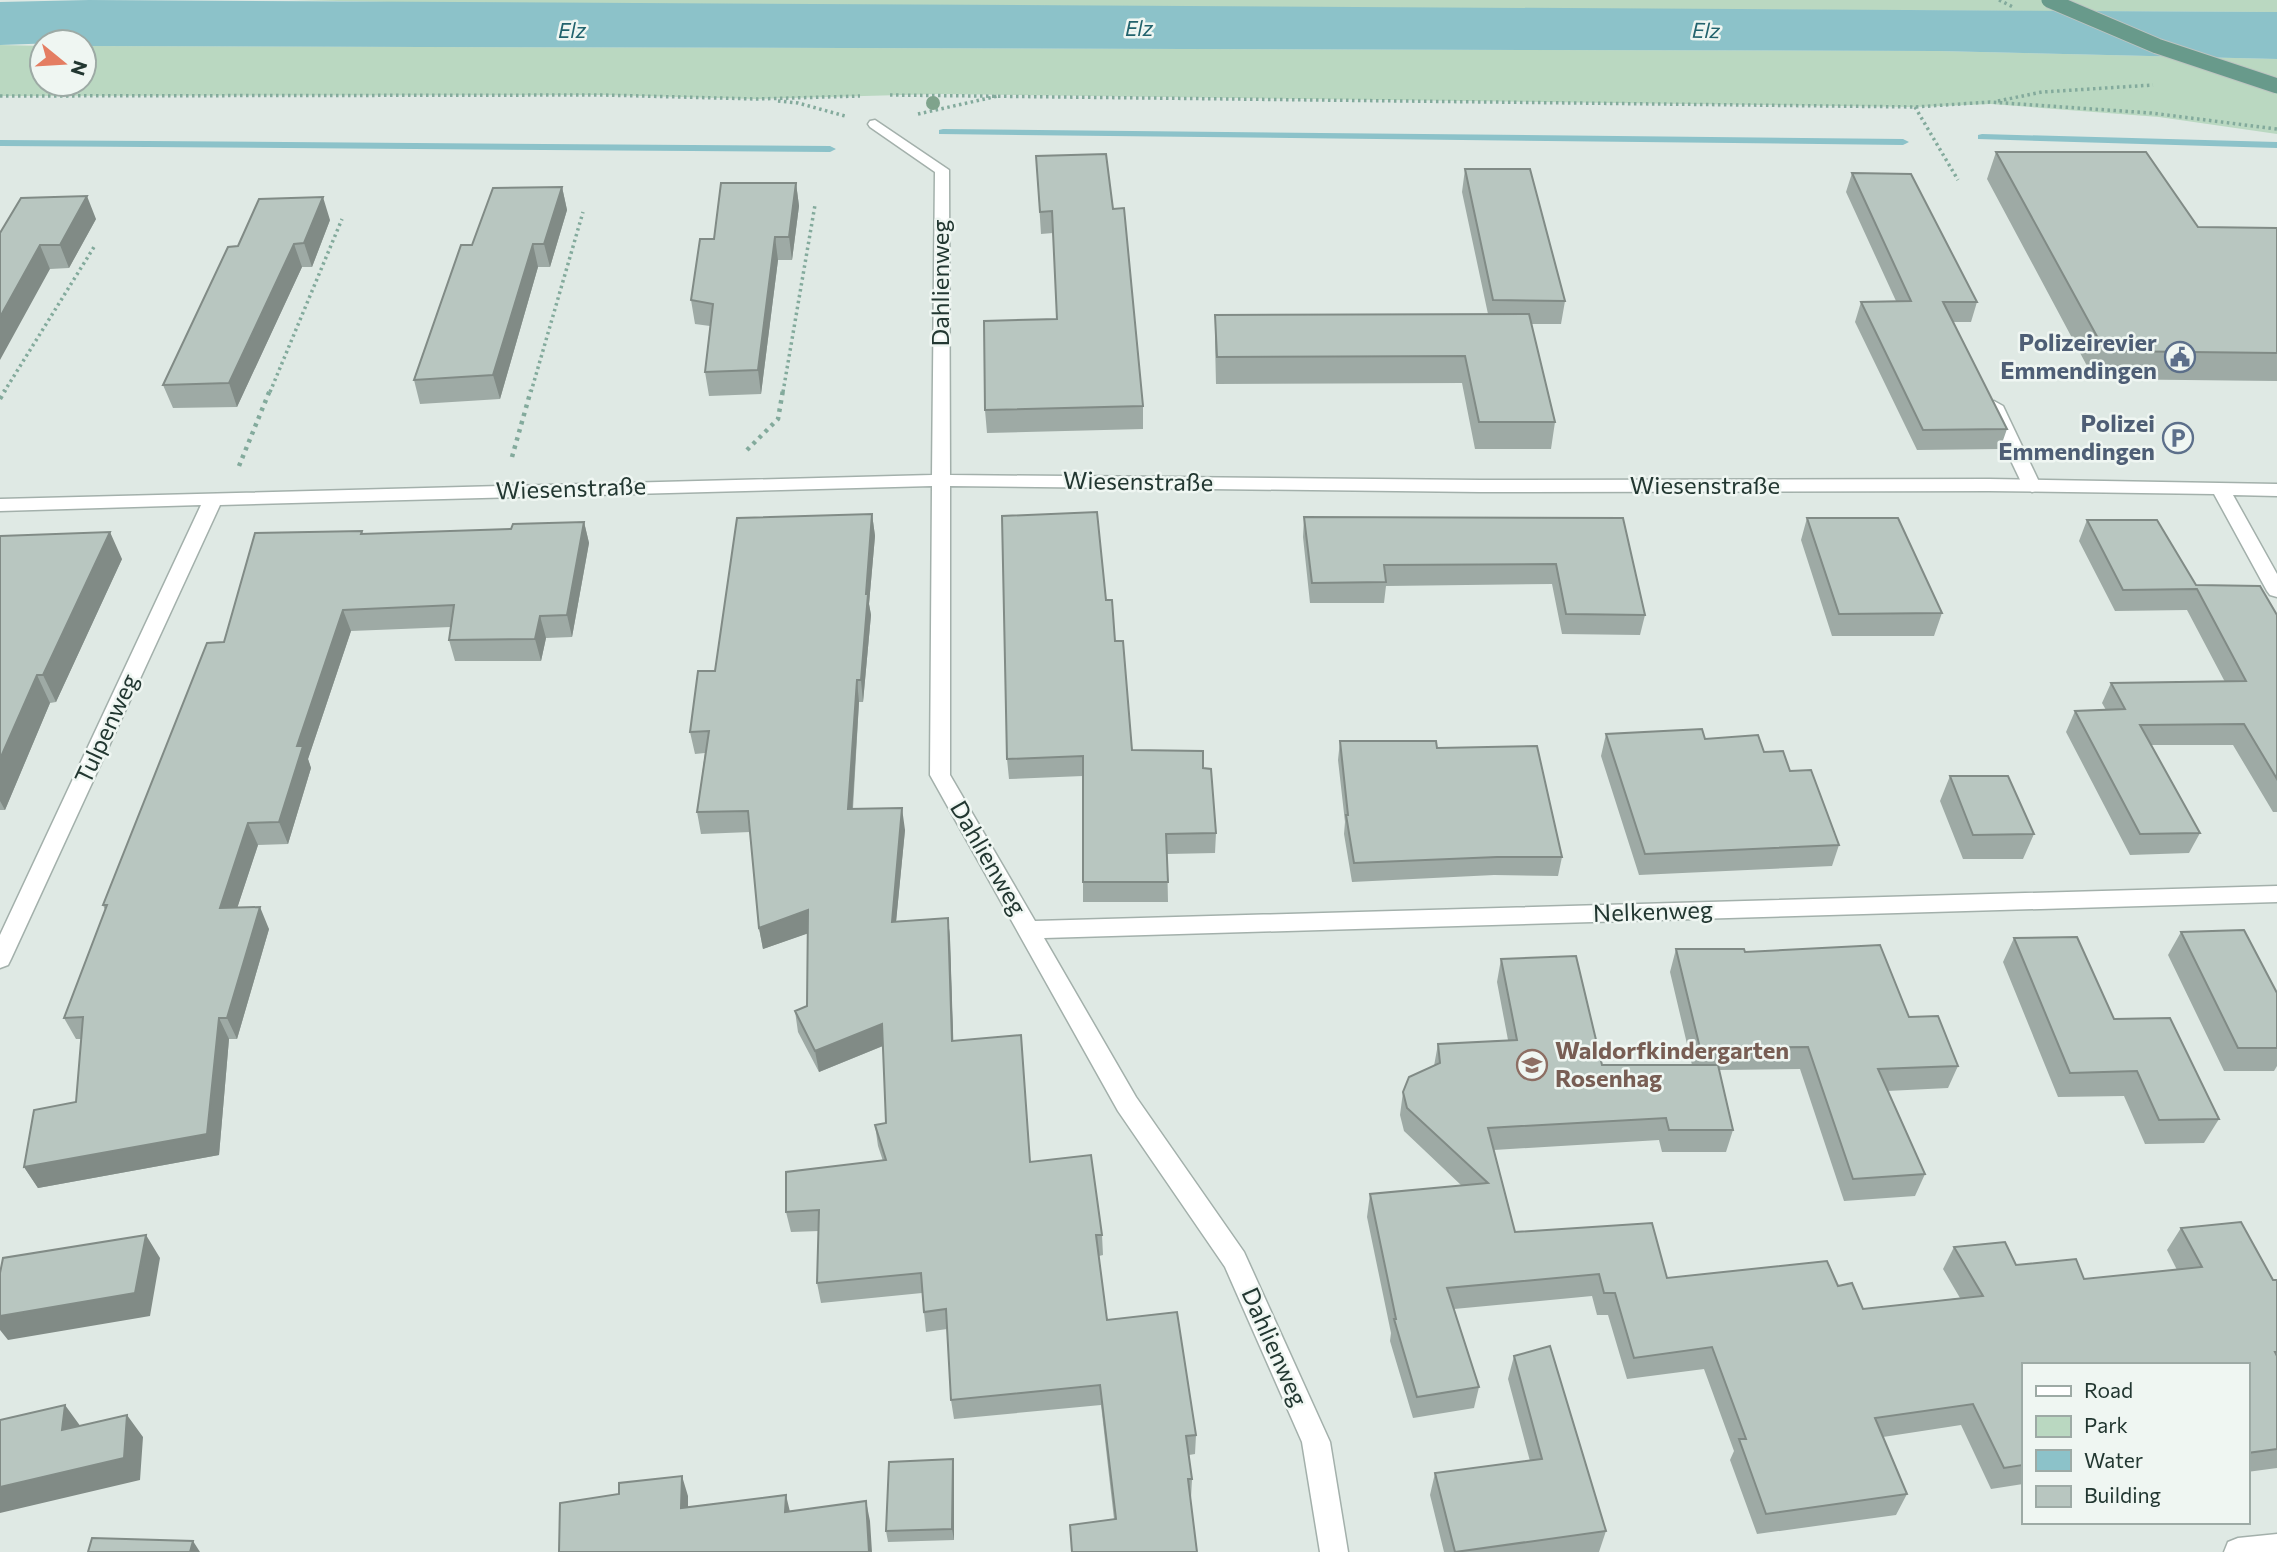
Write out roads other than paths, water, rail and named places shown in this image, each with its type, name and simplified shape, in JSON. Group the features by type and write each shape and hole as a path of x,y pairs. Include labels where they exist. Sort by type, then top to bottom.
{"main road":[{"path":"2049,0 2064,9 2138,39 2277,86"}],"street":[{"name":"Dahlienweg","path":"875,124 942,170 940,775 1030,929 1127,1104 1235,1261 1316,1442 1334,1552"},
{"path":"1985,387 2032,486"},
{"name":"Wiesenstraße","path":"0,505 941,480 1480,486 2032,486 2277,490"},
{"path":"2221,490 2277,591"},
{"name":"Tulpenweg","path":"0,959 213,500"},
{"name":"Nelkenweg","path":"1030,929 2277,894"},
{"path":"2238,1552 2277,1548"}],"water":[{"name":"Elz","path":"89,0 2277,12 2277,59 1937,51 98,46 98,28 28,28 28,44 0,45 0,2"}],"waterway":[{"path":"943,132 1903,142"},
{"path":"1982,137 2277,145"},
{"path":"0,143 830,149"}],"place":[{"name":"Polizeirevier Emmendingen","path":"2180,357"},
{"name":"Polizei Emmendingen","path":"2178,438"},
{"name":"Waldorfkindergarten Rosenhag","path":"1532,1065"}]}
